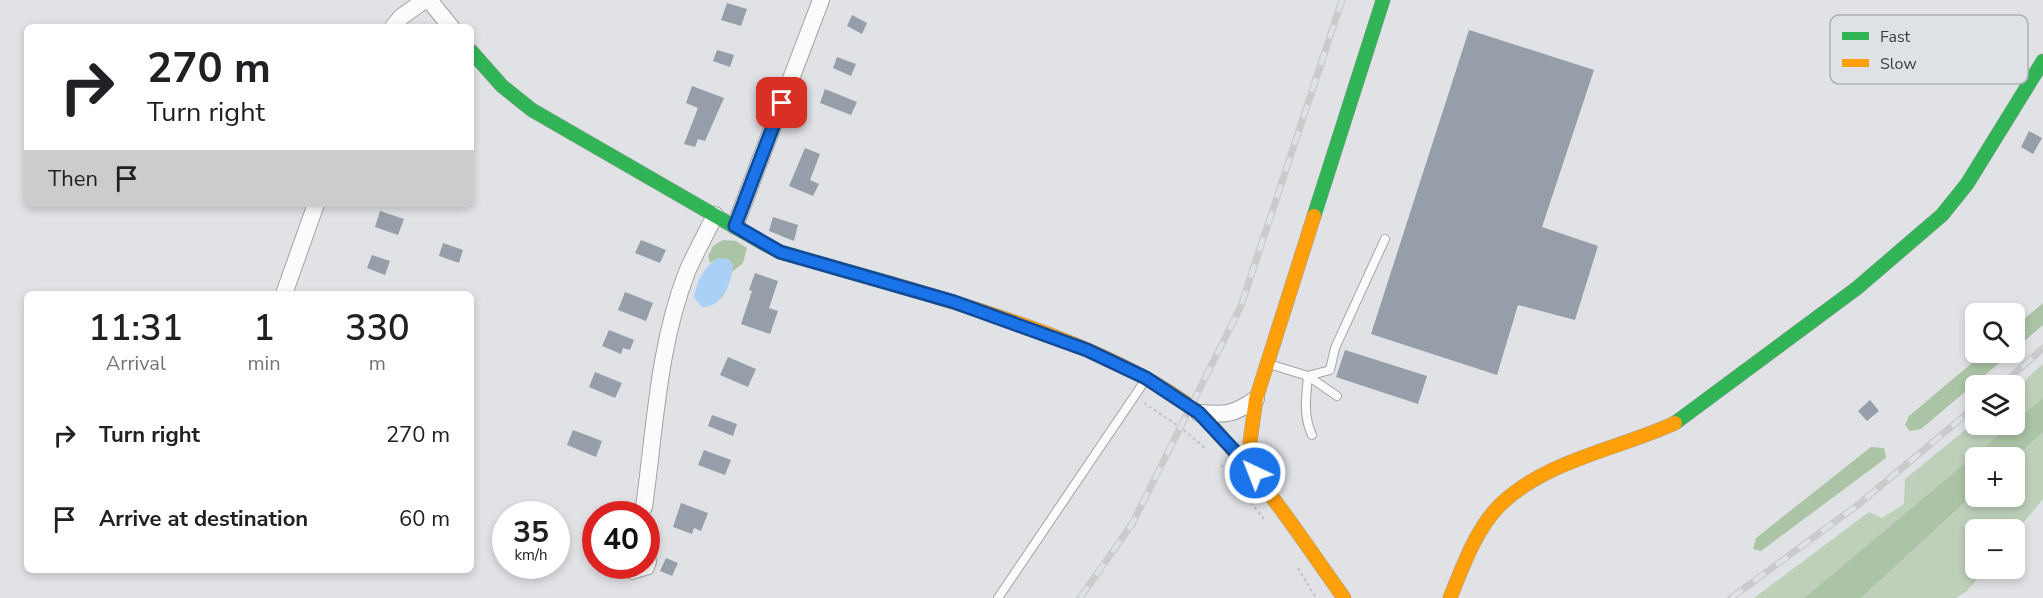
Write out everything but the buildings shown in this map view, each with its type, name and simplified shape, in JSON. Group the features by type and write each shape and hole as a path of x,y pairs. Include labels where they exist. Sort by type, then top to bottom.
{"street":[{"path":"395,24 401,17 427,0 448,24"},
{"path":"735,226 821,0"},
{"path":"1255,473 1250,442 1256,399 1383,0"},
{"path":"474,54 502,86 532,110 780,252 954,302 1087,350 1146,378 1199,413 1255,473 1344,598"},
{"path":"1450,598 1466,558 1500,504 1550,473 1665,429 1684,419 1857,288 1912,243 1942,215 1967,184 2043,61"},
{"path":"285,291 315,207"},
{"path":"646,501 661,375 678,303 687,272 716,215"},
{"path":"1199,413 1224,415 1238,412 1256,399"}],"lane":[{"path":"1308,376 1330,370 1335,348 1385,239"},
{"path":"1267,363 1308,376 1337,396"},
{"path":"1308,376 1305,411 1312,435"},
{"path":"998,598 1146,378"}],"path":[{"path":"1134,397 1180,427 1212,454"},
{"path":"1220,464 1264,520"},
{"path":"1298,568 1316,598"}],"green space":[{"path":"723,240 736,241 747,248 743,263 732,272 733,264 719,258 710,263 708,256 713,246"},
{"path":"2043,303 2043,325 2025,340 2025,318"},
{"path":"1972,363 1999,363 1985,375 1965,375 1965,392 1921,429 1910,431 1905,425 1909,416"},
{"path":"2043,364 2043,398 2025,413 2025,381"},
{"path":"2043,398 2043,432 2025,449 1984,447 1999,435 2025,435 2025,413"},
{"path":"1965,430 1965,435 1999,435 1985,447 1965,447 1965,463 1804,598 1754,598 1869,512 1882,518 1904,504 1905,479"},
{"path":"2043,432 2043,499 2025,521 2025,519 1965,519 1965,579 1977,579 1967,591 1956,598 1861,598 1965,502 1965,507 2025,507 2025,449"},
{"path":"1871,447 1884,448 1886,458 1761,551 1753,549 1756,538"},
{"path":"1965,463 1965,502 1861,598 1804,598"}],"water":[{"path":"719,258 728,259 733,264 731,278 721,299 702,307 694,297 697,285 705,269"}],"railway":[{"path":"1080,598 1132,524 1241,306 1342,0"},
{"path":"2013,375 2043,348"},
{"path":"1731,598 1859,504 1965,415"}],"traffic: fast":[{"path":"1314,216 1383,0"},
{"path":"474,54 502,86 532,110 761,242 780,252 893,284"},
{"path":"1675,423 1857,288 1942,215 1967,184 2043,61"}],"traffic: slow":[{"path":"1255,473 1250,442 1256,399 1314,216"},
{"path":"893,284 1052,335 1130,370 1166,390 1198,412 1258,479 1344,598"},
{"path":"1450,598 1471,548 1484,525 1500,505 1518,490 1561,466 1675,423"}],"route":[{"path":"782,103 735,226 780,252 954,302 1087,350 1146,378 1199,413 1255,473"}]}
